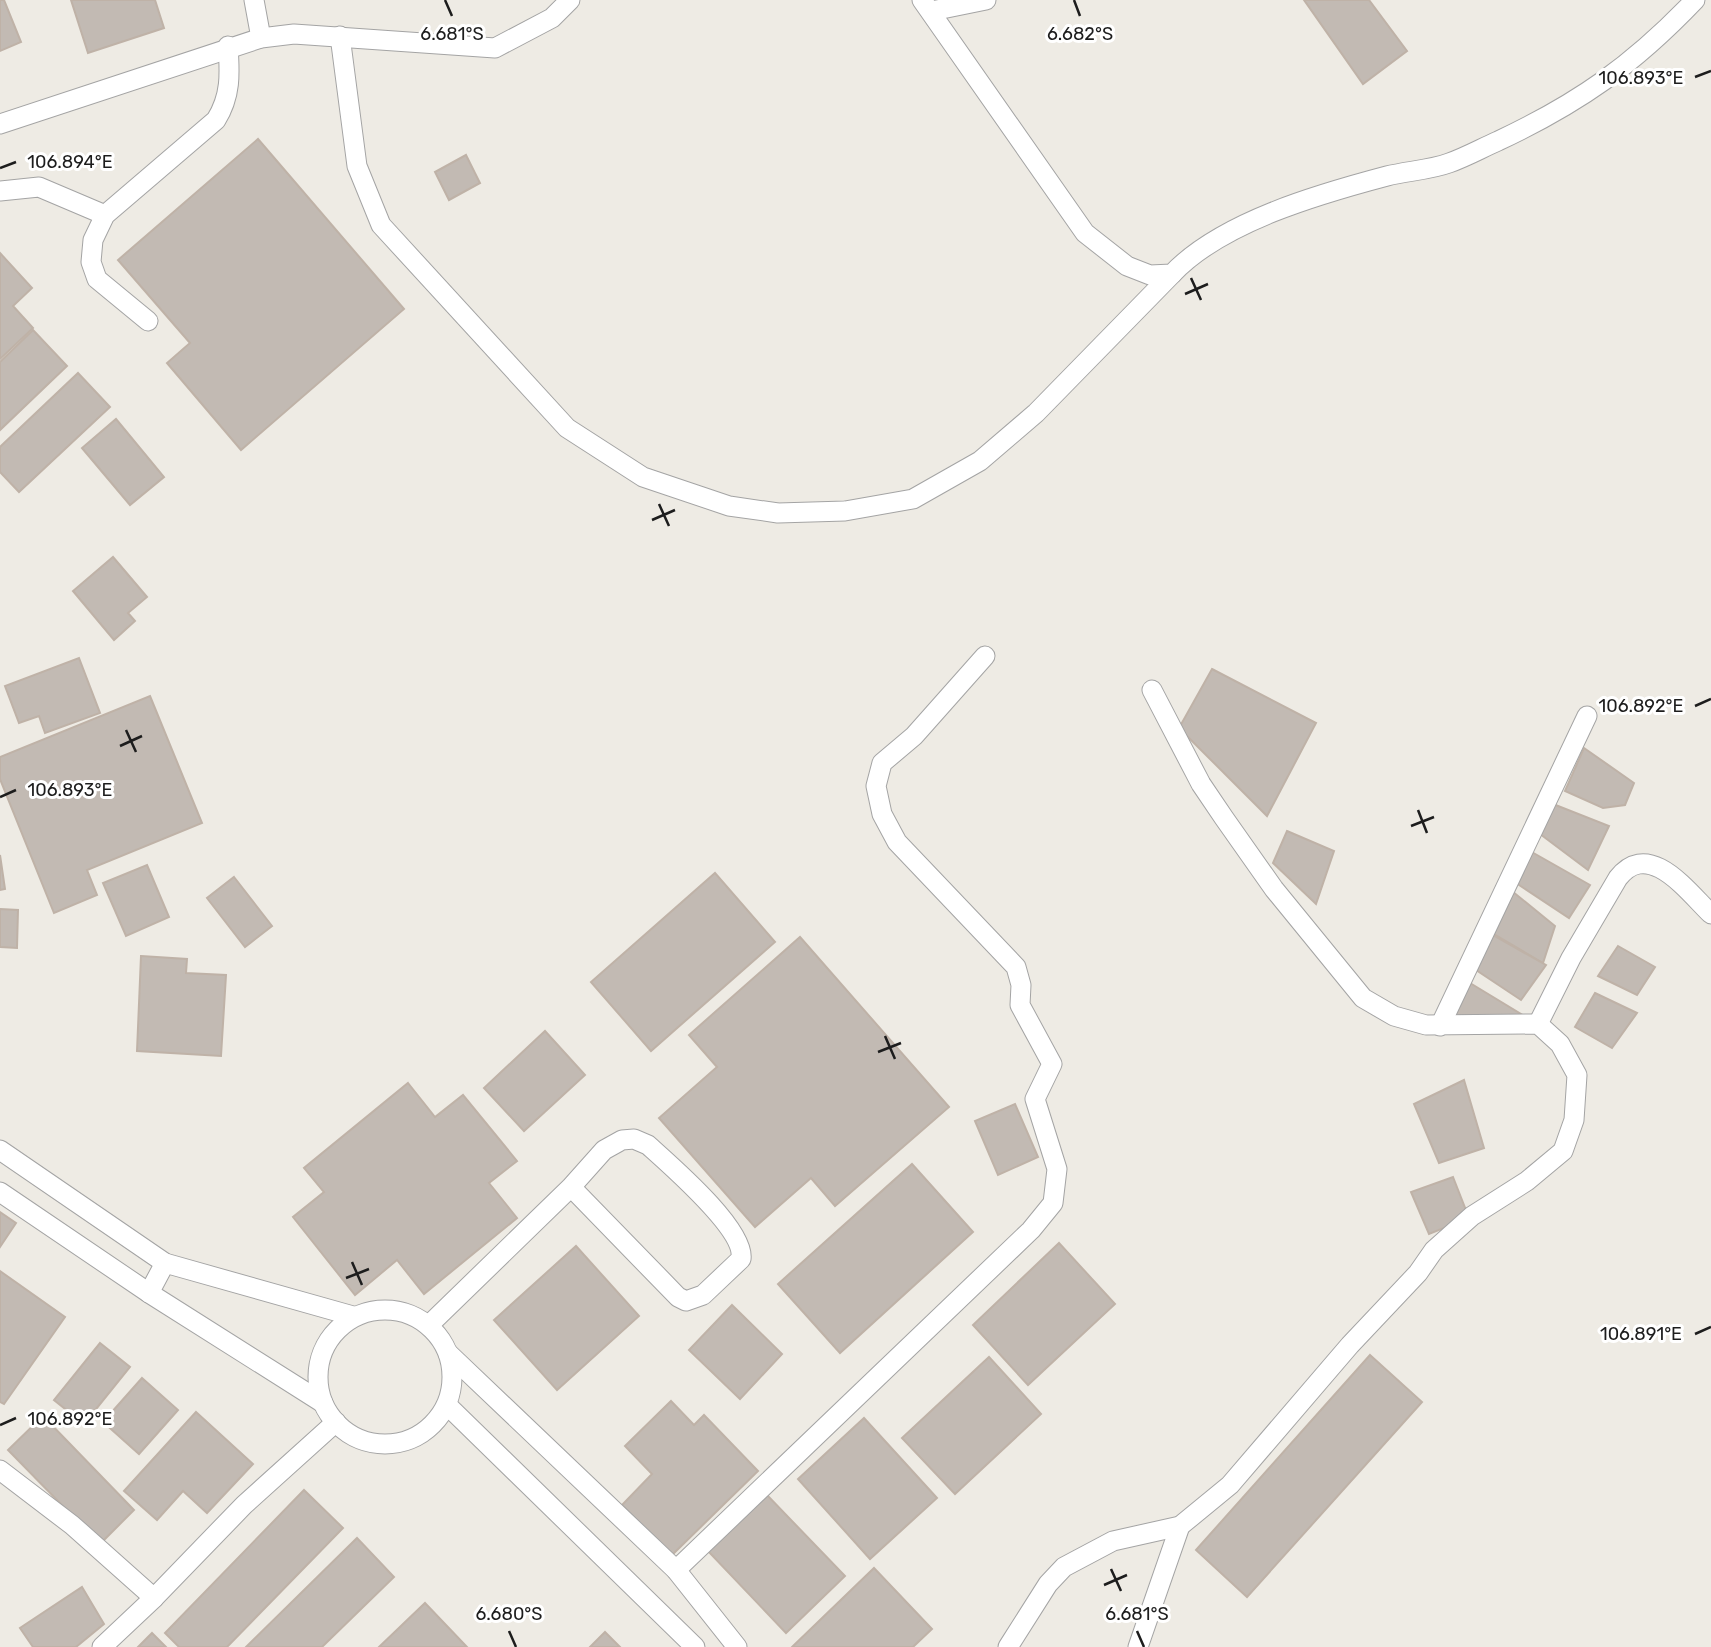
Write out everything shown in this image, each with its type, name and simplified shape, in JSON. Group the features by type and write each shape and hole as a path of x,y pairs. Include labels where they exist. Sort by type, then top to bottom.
{"lane":[{"path":"254,0 261,38"},
{"path":"0,124 229,46 261,38 293,34 340,36 426,46 495,48 552,18 570,0"},
{"path":"986,0 927,5 1085,233 1128,266 1150,275 1172,274"},
{"path":"340,36 357,166 381,225 567,428 643,477 729,506 778,513 845,511 913,499 980,461 1036,412 1189,256 1228,231 1335,191 1449,163 1535,124 1588,94 1657,39 1695,0"},
{"path":"148,321 97,279 91,262 93,240 105,215 216,120 226,104 230,82 229,46"},
{"path":"0,191 39,187 105,215"},
{"path":"676,1570 1031,1230 1053,1203 1057,1169 1035,1099 1052,1064 1020,1005 1021,985 1016,967 897,842 881,814 876,786 882,763 914,736 985,656"},
{"path":"1008,1647 1048,1584 1064,1567 1113,1541 1180,1526 1230,1486 1350,1345 1419,1273 1434,1250 1472,1216 1527,1181 1563,1151 1575,1112 1577,1075 1560,1044 1538,1024 1440,1026 1413,1022 1384,1011 1363,998 1342,976 1224,818 1201,784 1152,690"},
{"path":"1440,1026 1587,716"},
{"path":"1538,1024 1571,958 1618,878 1628,869 1646,864 1663,868 1711,914"},
{"path":"429,1325 571,1187 609,1146 622,1140 642,1141 731,1228 741,1246 741,1259 703,1295 685,1301 678,1297 571,1187"},
{"path":"0,1150 165,1263 353,1316"},
{"path":"0,1192 149,1293 323,1403"},
{"path":"149,1293 165,1263"},
{"path":"448,1353 452,1379 447,1405 431,1426 408,1440 383,1444 357,1438 335,1422 323,1403 317,1378 321,1353 334,1332 353,1316 379,1309 405,1312 429,1325 448,1353 676,1570 737,1647"},
{"path":"447,1405 695,1647"},
{"path":"102,1647 155,1598 244,1505 335,1422"},
{"path":"0,1470 72,1525 155,1598"},
{"path":"1138,1647 1180,1526"}],"building":[{"path":"0,0 4,0 21,42 0,51"},
{"path":"71,0 155,0 164,28 88,53"},
{"path":"1304,0 1369,0 1407,51 1363,84"},
{"path":"258,139 404,309 241,450 167,363 190,343 118,260"},
{"path":"466,155 480,183 449,200 435,172"},
{"path":"0,253 32,288 13,306 33,328 0,359"},
{"path":"33,330 67,366 0,430 0,362"},
{"path":"78,373 110,407 19,492 0,472 0,447"},
{"path":"116,419 164,477 130,505 82,448"},
{"path":"113,557 147,597 128,613 135,621 114,640 73,591"},
{"path":"79,658 100,713 45,733 39,716 19,723 5,686"},
{"path":"1212,669 1316,723 1267,816 1179,728"},
{"path":"150,696 202,823 87,870 97,895 54,913 0,779 0,757"},
{"path":"1584,748 1634,783 1625,805 1603,808 1565,791"},
{"path":"1553,804 1609,826 1588,870 1540,834"},
{"path":"1287,831 1334,851 1316,904 1273,863"},
{"path":"1530,851 1590,885 1569,918 1516,883"},
{"path":"0,855 5,889 0,890"},
{"path":"147,865 169,917 126,936 103,883"},
{"path":"715,873 775,942 651,1051 591,982"},
{"path":"234,877 272,926 245,947 207,898"},
{"path":"1507,887 1555,926 1543,963 1487,930"},
{"path":"0,909 18,910 17,948 0,947"},
{"path":"1491,934 1546,965 1521,1000 1470,966"},
{"path":"800,937 949,1107 835,1206 811,1178 755,1227 659,1118 717,1067 689,1035"},
{"path":"1618,946 1655,967 1637,995 1598,976"},
{"path":"141,956 187,959 186,973 226,975 221,1056 137,1051"},
{"path":"1470,983 1521,1014 1493,1024 1454,1018"},
{"path":"1595,993 1637,1013 1612,1048 1575,1027"},
{"path":"545,1031 585,1075 524,1131 484,1088"},
{"path":"1464,1080 1484,1148 1439,1163 1414,1104"},
{"path":"408,1083 435,1117 463,1095 517,1161 489,1183 517,1218 424,1294 397,1260 355,1295 293,1217 324,1192 304,1168"},
{"path":"1015,1104 1038,1157 998,1175 975,1121"},
{"path":"912,1164 973,1232 840,1353 778,1284"},
{"path":"1453,1177 1469,1218 1429,1234 1411,1192"},
{"path":"0,1212 16,1223 0,1247"},
{"path":"1059,1243 1115,1304 1028,1385 973,1325"},
{"path":"576,1246 639,1316 557,1390 494,1320"},
{"path":"0,1271 65,1317 4,1404 0,1402"},
{"path":"732,1305 782,1354 740,1399 689,1350"},
{"path":"100,1343 130,1367 84,1424 54,1400"},
{"path":"1370,1355 1422,1402 1247,1597 1196,1550"},
{"path":"989,1357 1041,1414 955,1494 902,1438"},
{"path":"142,1378 178,1410 139,1454 103,1422"},
{"path":"671,1401 694,1425 704,1415 758,1471 671,1556 622,1505 652,1474 625,1446"},
{"path":"196,1412 253,1464 207,1513 183,1491 157,1520 124,1491"},
{"path":"43,1416 134,1510 100,1544 8,1450"},
{"path":"864,1418 937,1498 870,1559 798,1479"},
{"path":"304,1490 343,1528 227,1647 179,1647 165,1633"},
{"path":"766,1494 845,1576 786,1633 708,1551"},
{"path":"357,1538 394,1577 322,1647 246,1647"},
{"path":"874,1568 932,1629 913,1647 792,1647"},
{"path":"82,1587 104,1624 76,1647 33,1647 20,1628"},
{"path":"425,1603 467,1647 379,1647"},
{"path":"605,1632 620,1647 590,1647"},
{"path":"152,1633 166,1647 138,1647"}]}
